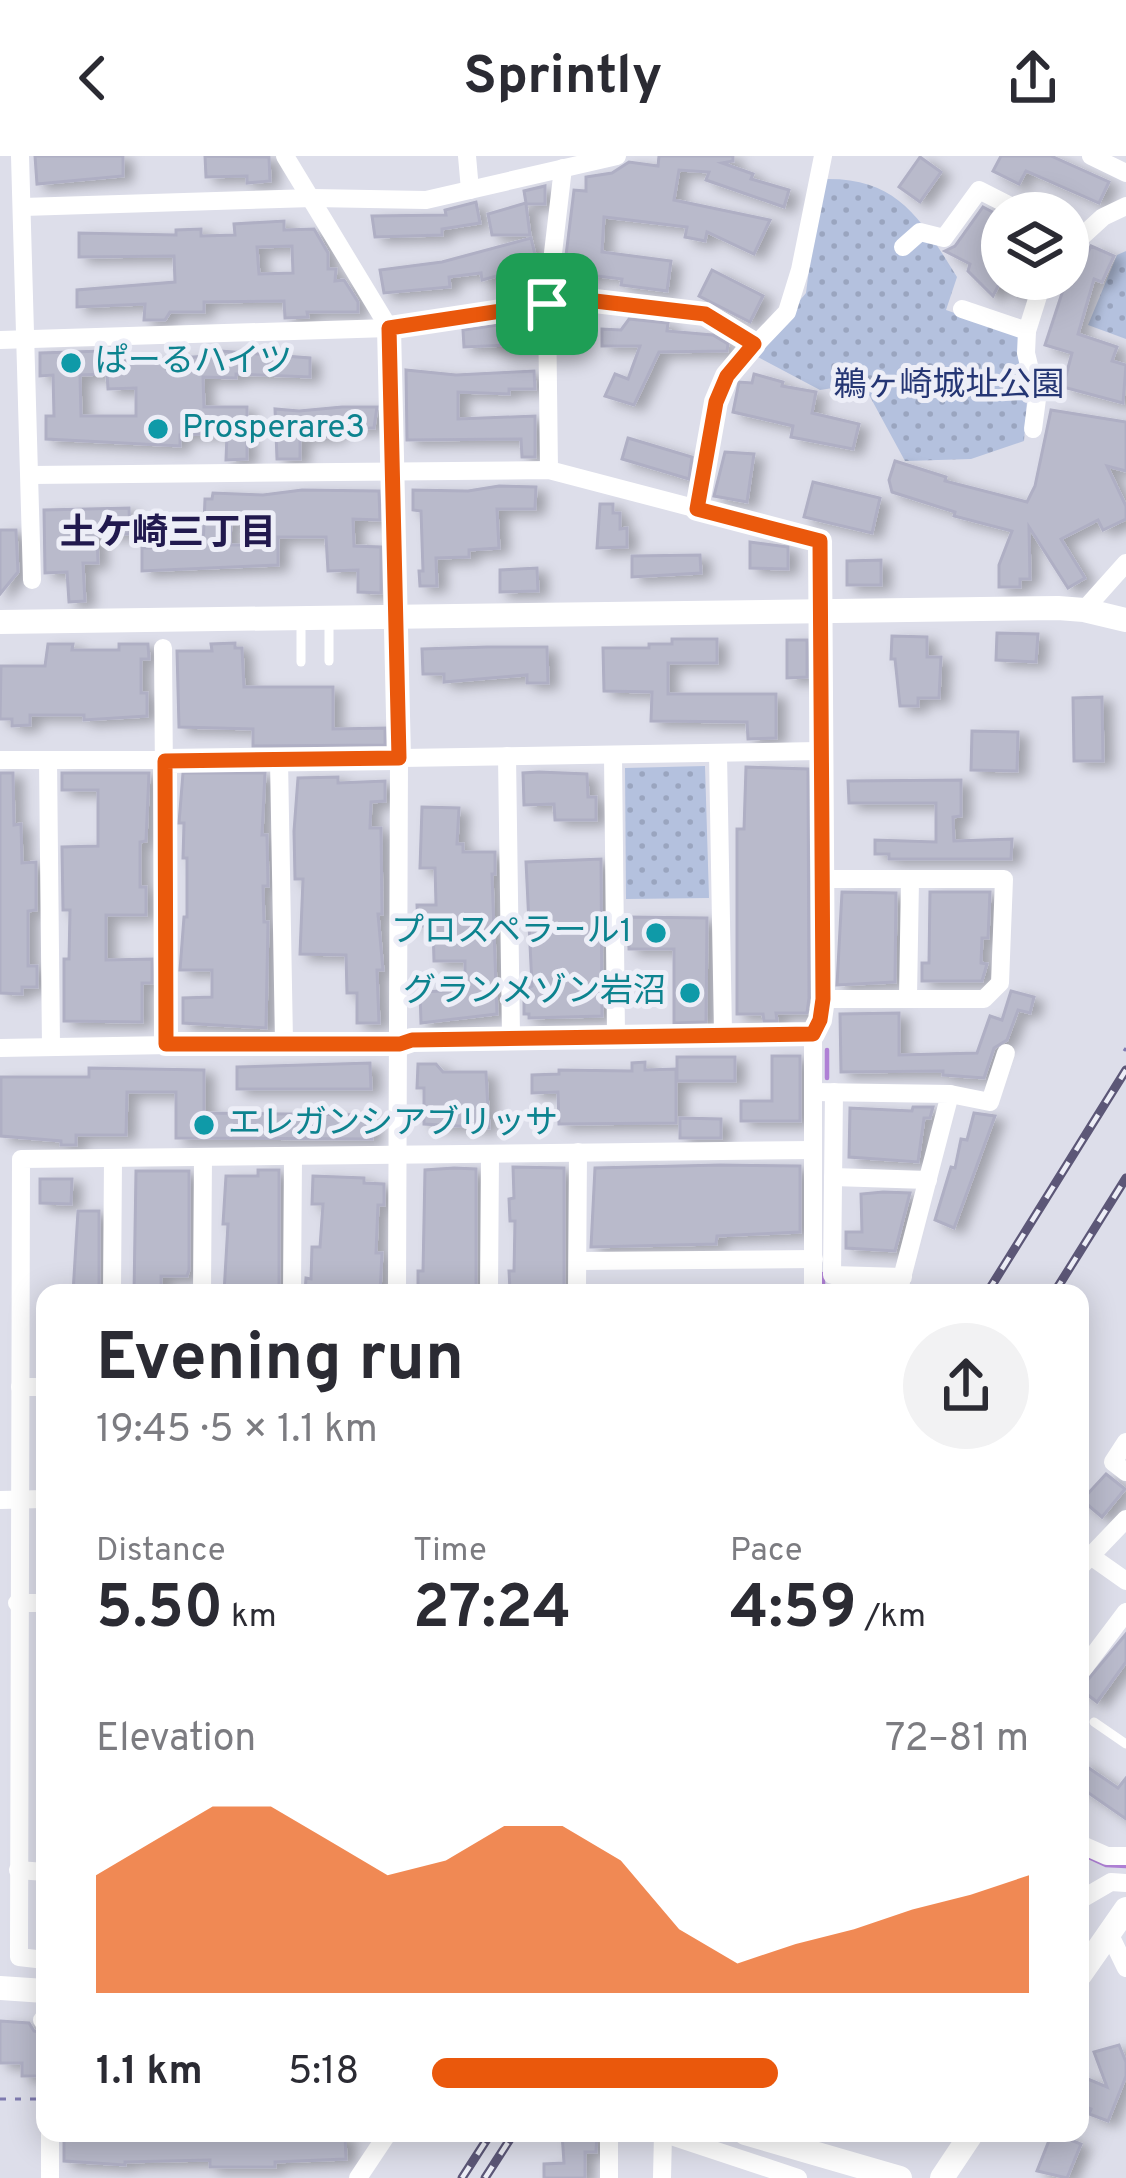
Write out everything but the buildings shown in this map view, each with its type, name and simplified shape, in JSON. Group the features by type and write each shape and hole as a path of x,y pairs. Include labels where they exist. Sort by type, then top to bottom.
{"street":[{"path":"20,156 32,580"},
{"path":"285,156 389,328 399,758 398,1284"},
{"path":"467,156 470,190"},
{"path":"22,207 313,198 426,200 617,156"},
{"path":"697,509 716,402 727,376 787,313 823,156"},
{"path":"1091,156 1126,173"},
{"path":"549,470 547,304 563,168"},
{"path":"903,247 920,232 944,238 979,190 983,192"},
{"path":"1089,228 1126,206"},
{"path":"1033,429 1037,399 1026,353 1027,331 1040,300"},
{"path":"0,340 389,328 595,301 705,314 754,344"},
{"path":"962,309 1027,331"},
{"path":"31,475 549,470 820,541 823,999 813,1034 833,1177 832,1275 894,1284"},
{"path":"1084,610 1126,563"},
{"path":"0,622 1084,610 1126,620"},
{"path":"163,648 166,1044"},
{"path":"0,760 819,752"},
{"path":"718,754 723,1033"},
{"path":"507,756 511,1037"},
{"path":"613,756 616,1035"},
{"path":"48,760 51,1047"},
{"path":"279,760 284,1042"},
{"path":"822,879 1004,879 1000,983 984,999 823,999"},
{"path":"908,997 910,880"},
{"path":"0,1048 813,1034"},
{"path":"824,1092 950,1094 990,1102 1006,1053"},
{"path":"813,1284 812,1150 824,1092"},
{"path":"901,1284 950,1094"},
{"path":"36,1959 19,1957 17,1603 10,1500 20,1388 21,1159 812,1150"},
{"path":"577,1284 578,1152"},
{"path":"489,1284 490,1155"},
{"path":"202,1284 203,1157"},
{"path":"292,1284 293,1157"},
{"path":"112,1284 113,1159"},
{"path":"833,1177 928,1180"},
{"path":"578,1262 814,1259"},
{"path":"20,1388 36,1387"},
{"path":"1126,1442 1113,1462 1126,1472"},
{"path":"1089,1559 1126,1519"},
{"path":"1089,1563 1126,1581"},
{"path":"17,1603 36,1603"},
{"path":"1089,1661 1126,1612"},
{"path":"1089,1848 1107,1856 1126,1856"},
{"path":"17,1870 36,1871"},
{"path":"1089,1895 1111,1882 1126,1883"},
{"path":"1089,1963 1126,1909"},
{"path":"1109,1933 1126,1967"},
{"path":"0,1988 36,1990"},
{"path":"50,2142 50,2178"},
{"path":"358,2178 382,2142"},
{"path":"609,2142 609,2178"},
{"path":"662,2178 663,2142"},
{"path":"690,2142 798,2178"},
{"path":"776,2142 900,2178"},
{"path":"942,2178 966,2142"}],"lane":[{"path":"329,617 329,661"},
{"path":"301,618 301,662"},
{"path":"1094,1722 1126,1744"}],"path":[{"path":"0,2099 36,2099"}],"green space":[{"name":"鵜ヶ崎城址公園","path":"826,179 872,186 906,207 957,277 946,310 1019,335 1027,400 1024,441 971,459 905,461 868,393 846,386 820,390 754,355 806,293 817,206"},
{"path":"1126,251 1126,339 1088,325 1117,255"},
{"path":"705,766 709,898 626,899 625,768"}],"waterway":[{"path":"827,1050 827,1078"},
{"path":"823,1274 823,1284"},
{"path":"1089,1857 1106,1865 1126,1866"}],"railway":[{"path":"993,1284 1126,1070"},
{"path":"1060,1284 1126,1178"},
{"path":"462,2178 485,2142"},
{"path":"485,2178 508,2142"}],"place":[{"name":"ぱーるハイツ","path":"71,363"},
{"name":"Prosperare3","path":"158,429"},
{"name":"プロスペラール1","path":"656,933"},
{"name":"グランメゾン岩沼","path":"690,993"},
{"name":"エレガンシアブリッサ","path":"204,1125"}],"district":[{"name":"土ケ崎三丁目","path":"168,535"}],"route":[{"path":"595,301 705,314 754,344 727,376 716,402 697,509 820,541 823,999 813,1034 511,1037 400,1044 166,1044 165,761 399,758 389,328 547,304 595,301"}]}
